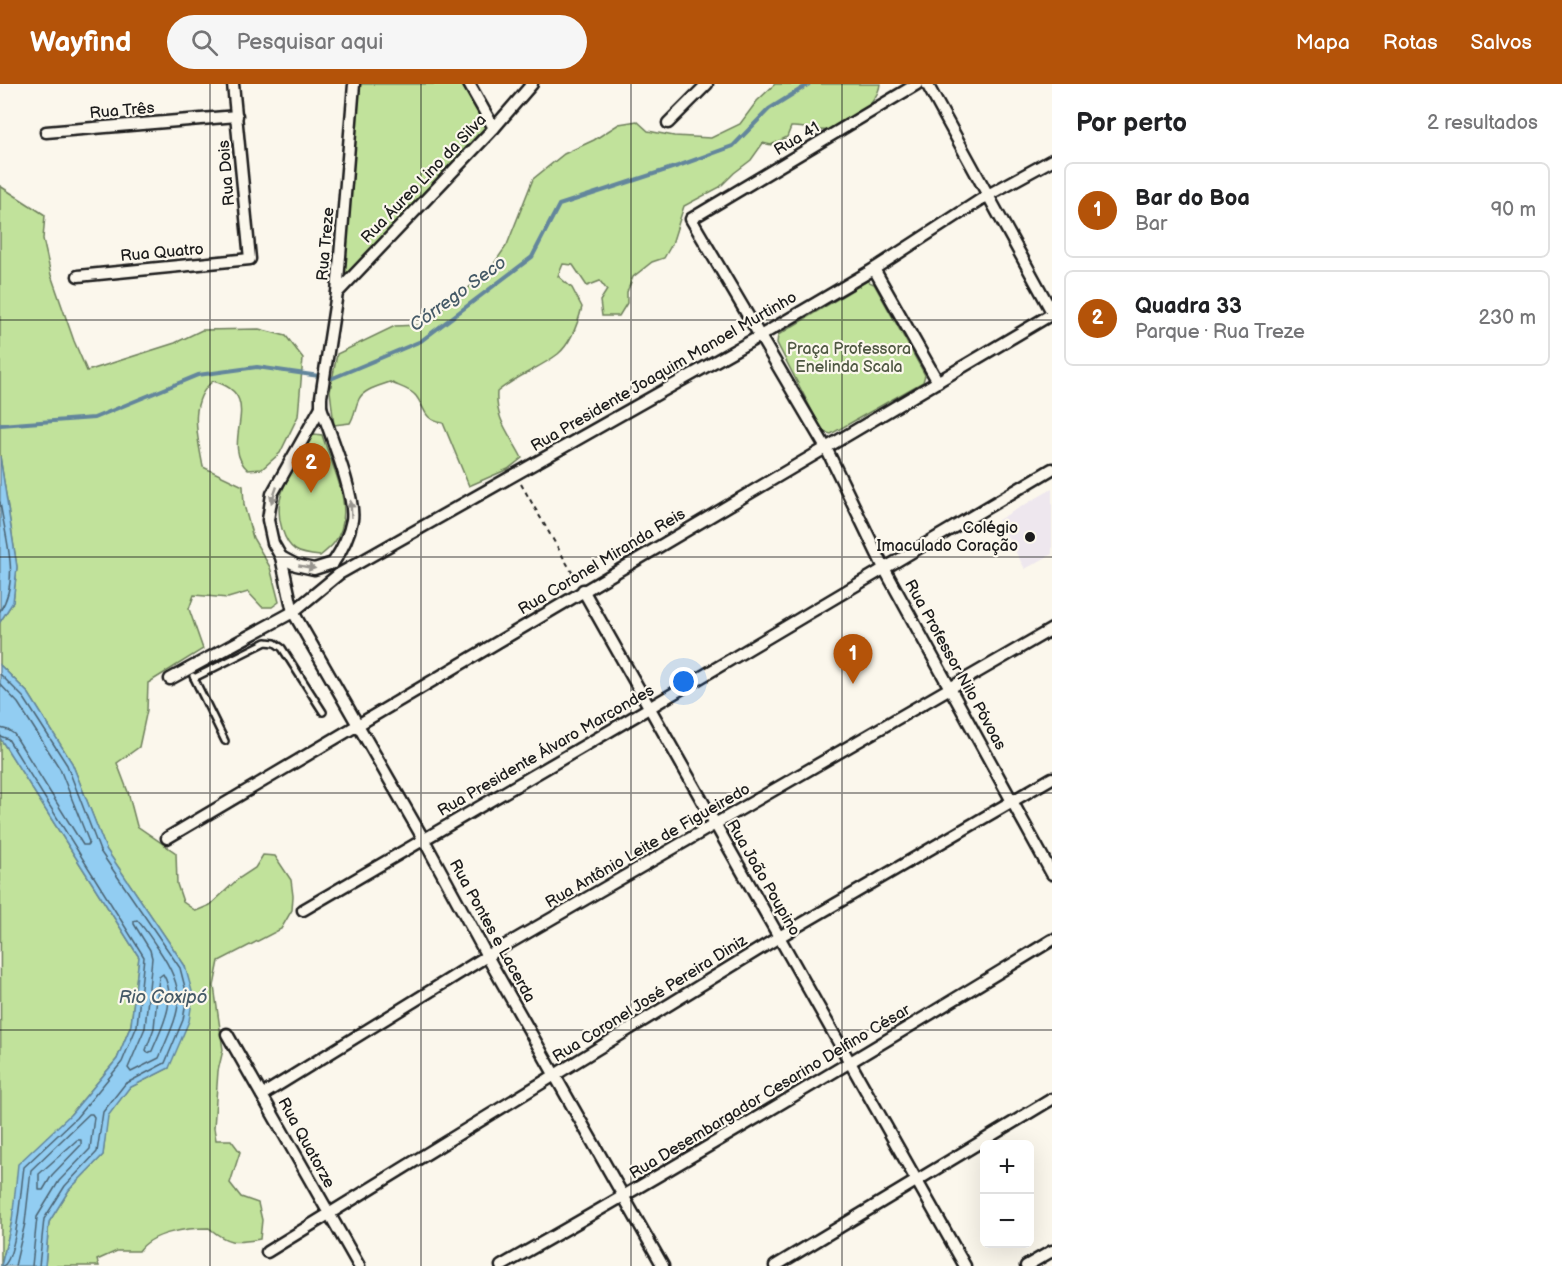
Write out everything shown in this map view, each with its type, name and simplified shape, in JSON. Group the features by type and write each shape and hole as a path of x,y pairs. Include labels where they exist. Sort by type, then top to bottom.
{"street":[{"name":"Rua Dois","path":"233,84 250,259"},
{"name":"Rua Treze","path":"293,612 281,557 273,543 268,520 272,494 321,402 337,292 354,84"},
{"path":"469,84 494,128"},
{"name":"Rua Áureo Lino da Silva","path":"337,292 494,128 532,84"},
{"path":"668,123 707,84"},
{"name":"Rua 41","path":"691,219 917,84"},
{"path":"927,84 1052,313"},
{"name":"Rua Três","path":"46,132 237,116"},
{"name":"Rua Presidente Joaquim Manoel Murtinho","path":"170,679 192,673 293,612 339,574 759,336 874,269 988,195 1052,160"},
{"name":"Rua Professor Nilo Póvoas","path":"691,219 826,448 884,568 1052,874"},
{"name":"Rua Quatro","path":"78,276 250,259"},
{"path":"874,269 938,382"},
{"name":"Rua Coronel Miranda Reis","path":"168,838 1052,313"},
{"name":"Rua Treze","path":"321,402 351,497 352,519 344,547 333,563"},
{"name":"Rua Presidente Álvaro Marcondes","path":"303,910 1052,469"},
{"path":"281,557 297,565 314,569 333,563 339,574"},
{"name":"Rua João Poupino","path":"583,590 965,1266"},
{"name":"Rua Pontes e Lacerda","path":"293,612 359,725 663,1266"},
{"name":"Rua Antônio Leite de Figueiredo","path":"262,1095 487,956 1052,629"},
{"name":"Rua Coronel José Pereira Diniz","path":"267,1252 779,937 1052,778"},
{"name":"Rua Desembargador Cesarino Delfino César","path":"501,1266 850,1063 1052,940"},
{"name":"Rua Quatorze","path":"227,1034 359,1266"},
{"path":"775,1266 1052,1099"},
{"path":"1026,1266 1052,1251"}],"lane":[{"path":"225,741 192,673 266,642 275,643 282,648 323,712"}],"path":[{"path":"515,474 583,590"}],"shaded area":[{"name":"Colégio Imaculado Coração","path":"1052,489 1052,554 1025,569 998,520"}],"green space":[{"path":"360,84 462,84 486,126 349,273 341,277"},
{"path":"775,84 880,84 874,99 845,125 829,130 791,127 787,137 771,145 763,143 751,160 720,187 684,206 672,244 664,258 652,262 633,277 627,292 627,303 619,316 602,316 600,301 607,290 600,281 587,286 573,265 563,264 558,276 572,288 582,307 570,339 558,354 497,392 501,419 522,458 508,469 469,486 443,423 428,417 414,394 390,382 373,388 361,396 350,423 334,425 330,391 337,354 395,326 419,325 465,291 491,268 507,245 533,179 564,154 594,140 619,124 637,121 648,131 674,136 711,138 740,124 757,101"},
{"path":"0,186 45,215 43,239 51,275 87,371 175,343 202,330 259,329 286,336 303,358 298,416 280,453 262,469 248,470 240,459 237,446 241,408 238,397 229,388 213,381 200,399 197,410 197,433 203,467 243,486 244,505 253,538 270,567 279,602 272,607 262,607 248,592 228,598 194,595 189,609 203,649 148,683 147,710 139,747 117,763 137,826 176,853 177,884 183,902 196,911 210,905 238,879 255,868 263,855 275,856 291,880 292,910 281,929 219,961 214,986 223,1050 218,1071 214,1128 216,1140 231,1140 240,1152 230,1183 241,1197 258,1203 262,1220 260,1239 233,1241 209,1228 191,1229 161,1235 152,1239 139,1251 117,1251 97,1260 99,1266 45,1266 49,1222 69,1190 103,1155 107,1116 129,1088 169,1068 185,966 106,849 72,763 29,694 0,665 0,622 13,602 17,567 0,456"},
{"name":"Praça Professora Enelinda Scala","path":"867,281 874,284 925,375 923,382 831,434 823,432 777,343 778,335"},
{"path":"314,434 322,435 337,475 344,517 341,531 334,543 320,556 306,554 291,547 282,529 279,516 282,491 287,479"},
{"path":"0,738 139,957 131,1025 117,1059 71,1114 12,1221 1,1266"}],"water":[{"path":"0,456 17,567 13,602 0,622"},
{"name":"Rio Coxipó","path":"0,665 29,694 72,763 106,849 185,966 193,995 189,1021 169,1068 129,1088 108,1116 103,1155 69,1190 49,1222 45,1266 1,1266 12,1221 18,1164 71,1114 117,1059 131,1025 139,957 0,738"}],"waterway":[{"name":"Córrego Seco","path":"0,425 94,418 198,375 257,367 333,378 421,341 532,257 559,205 733,146 769,109 809,84"}],"place":[{"name":"Quadra 33","path":"311,493"},
{"name":"Colégio Imaculado Coração","path":"1030,537"},
{"name":"Bar do Boa","path":"853,684"}]}
